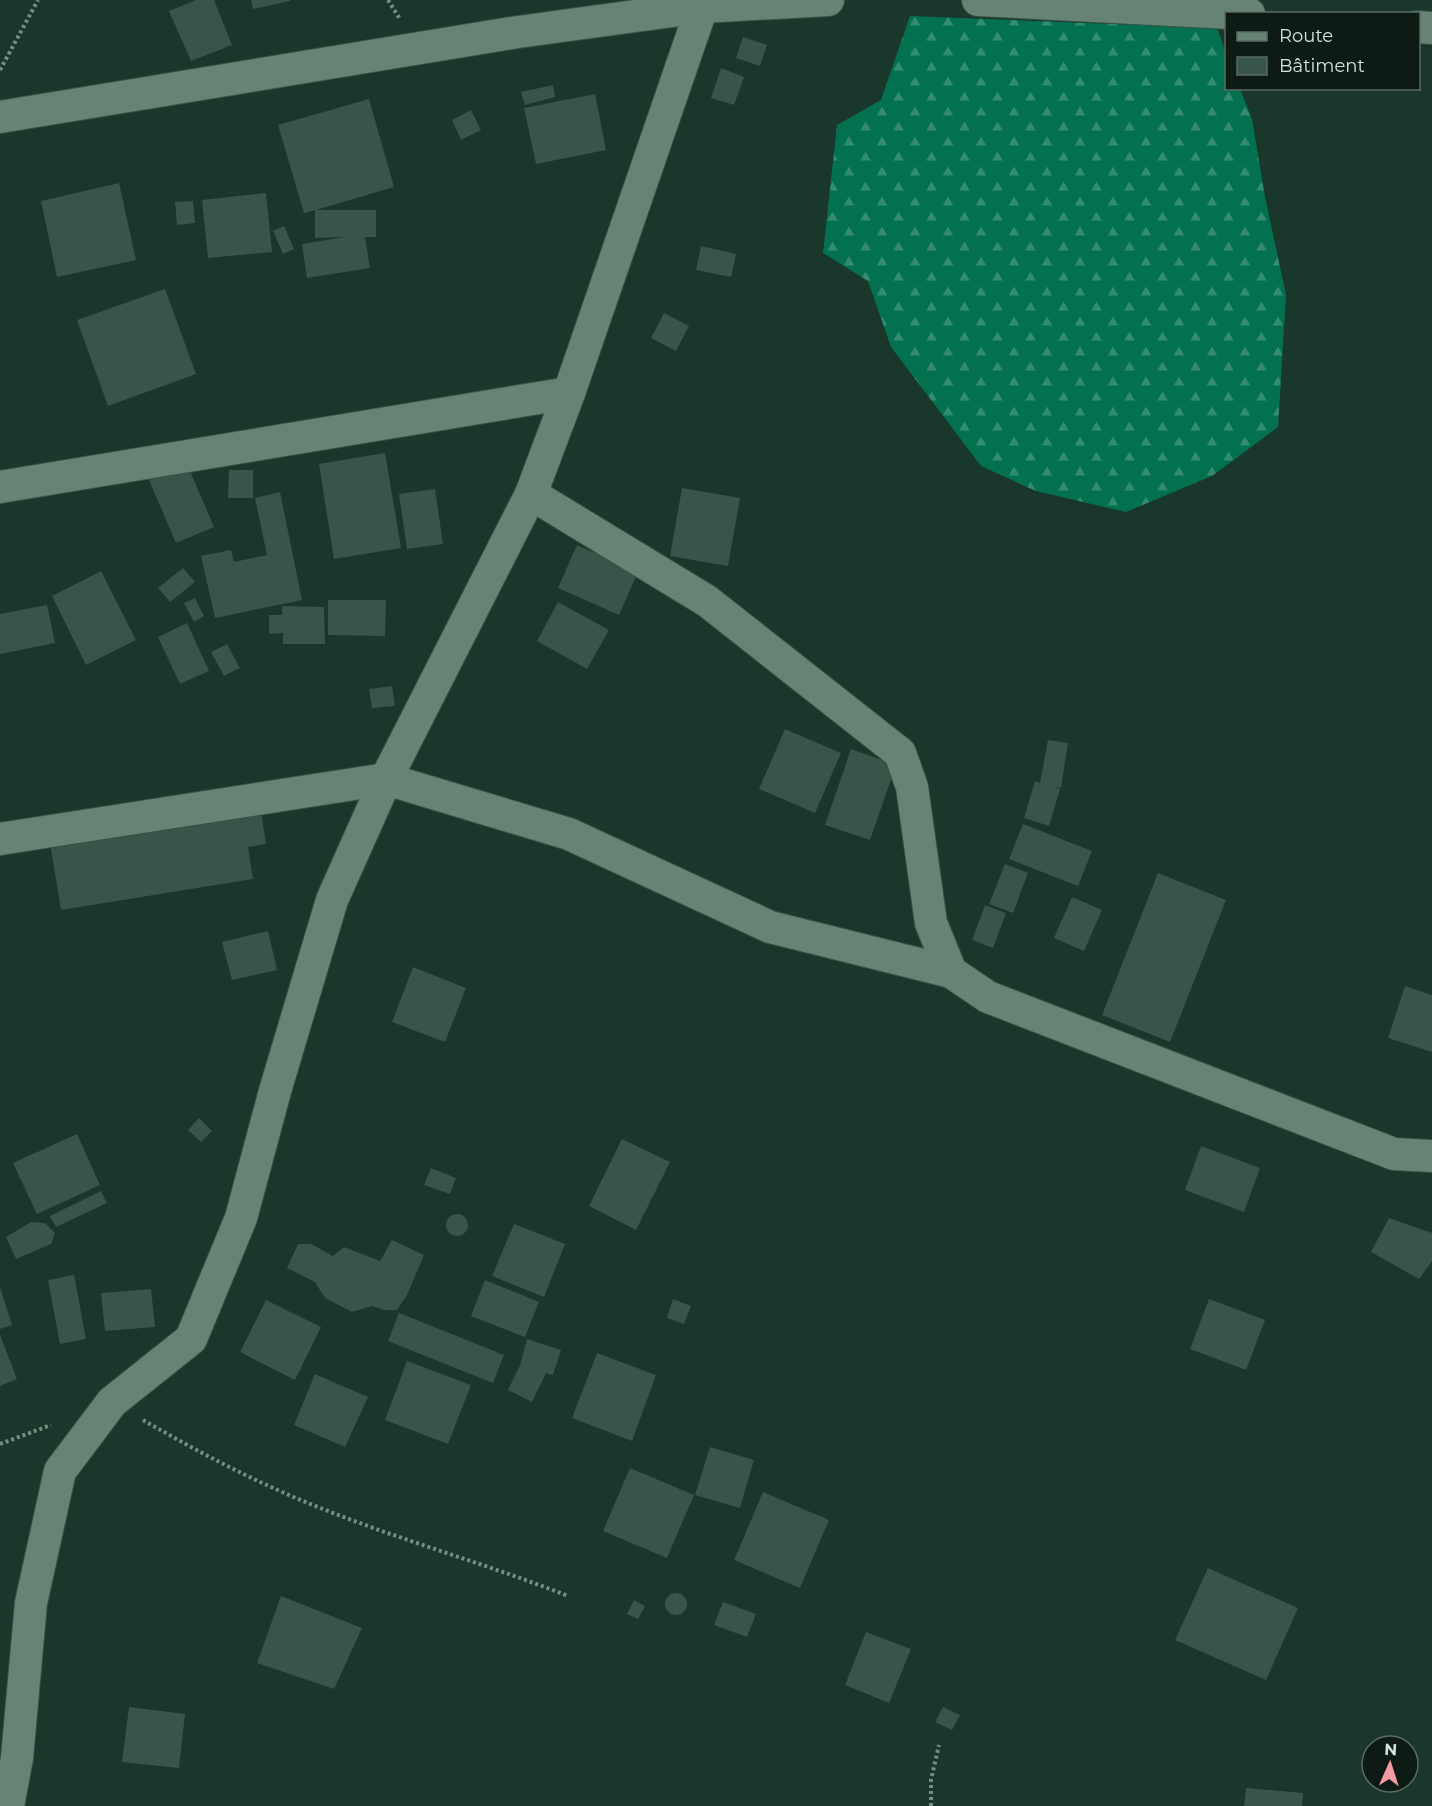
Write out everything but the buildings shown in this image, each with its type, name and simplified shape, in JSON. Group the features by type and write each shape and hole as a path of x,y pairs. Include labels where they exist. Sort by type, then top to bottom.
{"street":[{"path":"0,117 701,4 828,0"},
{"path":"978,0 1216,5 1242,12"},
{"path":"8,1806 17,1758 31,1604 60,1471 112,1402 191,1339 241,1218 275,1091 332,900 386,779 531,494 569,393 701,4"},
{"path":"0,487 569,393"},
{"path":"531,494 707,601 900,753 912,787 931,923 951,972"},
{"path":"0,839 386,779 569,834 770,927 951,972 988,997 1394,1154 1432,1156"}],"path":[{"path":"0,70 38,0"},
{"path":"112,1402 188,1447 322,1509 496,1567 568,1596"},
{"path":"0,1444 61,1421"},
{"path":"931,1806 931,1780 939,1744"}],"green space":[{"path":"910,16 1217,28 1225,50 1225,90 1240,90 1252,119 1265,197 1286,295 1278,427 1212,476 1126,512 1036,491 981,466 891,347 868,281 823,253 837,125 881,100"}]}
